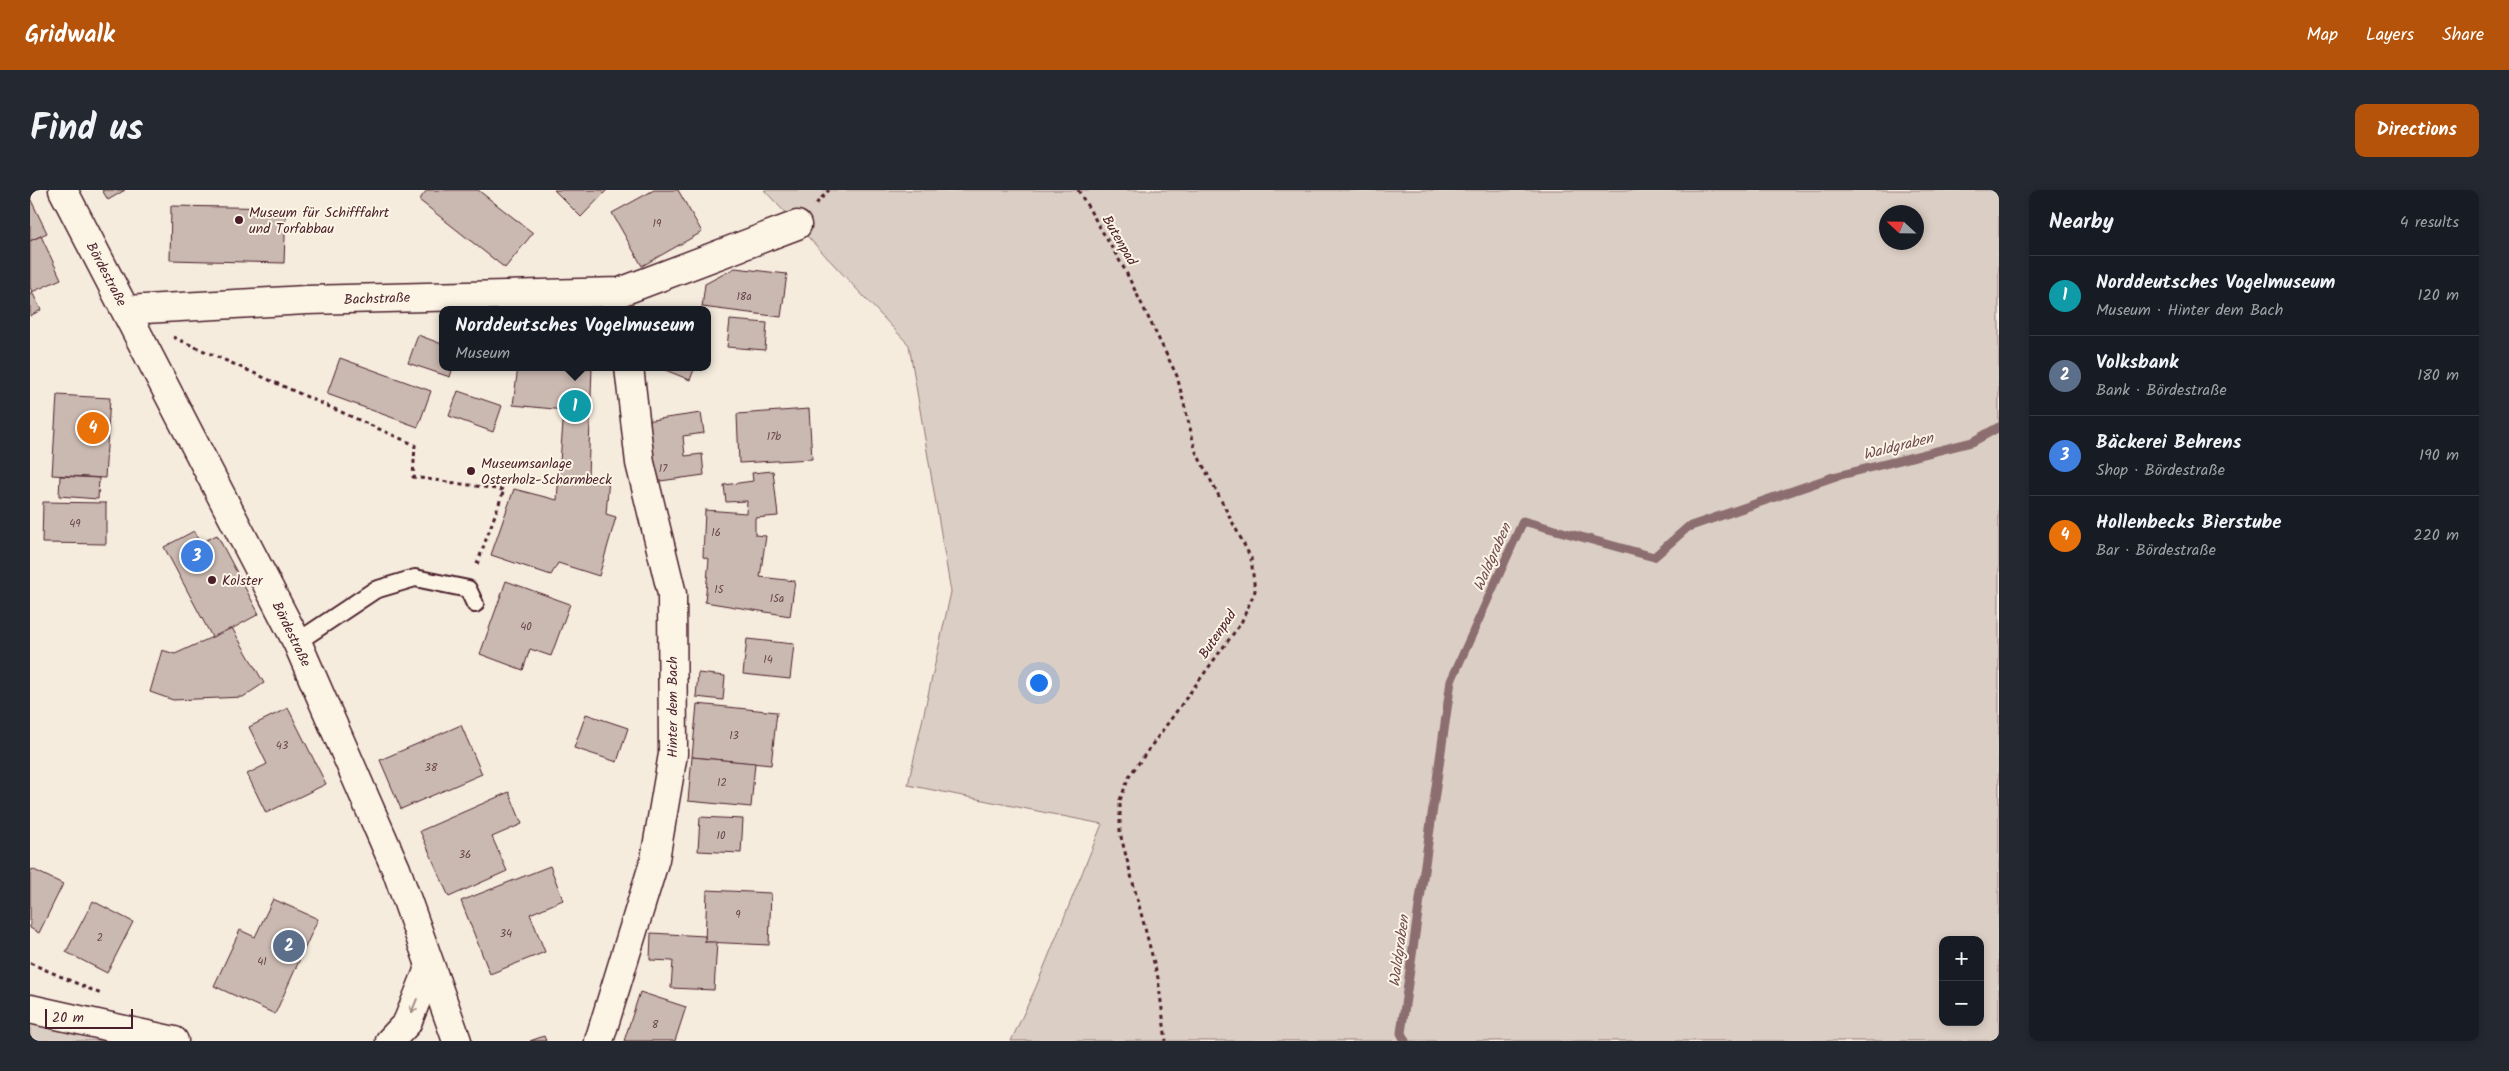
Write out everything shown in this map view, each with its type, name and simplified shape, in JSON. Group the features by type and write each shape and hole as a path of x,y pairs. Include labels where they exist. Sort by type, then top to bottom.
{"street":[{"name":"Bördestraße","path":"63,190 297,642 396,869 457,1041"},
{"name":"Bachstraße","path":"126,310 306,300 621,301 797,225"},
{"name":"Hinter dem Bach","path":"599,1041 655,859 673,754 672,594 640,463 629,371"},
{"path":"390,1041 407,1022 430,966"},
{"path":"30,1009 174,1041"}],"lane":[{"path":"297,642 376,590 415,578 468,589 475,604"}],"path":[{"name":"Butenpad","path":"1078,190 1125,270 1177,376 1196,452 1251,558 1255,591 1241,623 1130,775 1120,800 1120,833 1158,978 1166,1041"},
{"path":"172,337 415,445 413,477 504,490 468,589"}],"shaded area":[{"path":"764,190 1999,190 1999,1041 1011,1041 1036,987 1102,824 908,785 951,592 909,345"},
{"path":"30,1022 113,1041 30,1041"}],"building":[{"path":"102,190 125,190 108,200"},
{"path":"427,190 478,190 533,233 505,268 419,200"},
{"path":"554,190 607,190 581,217"},
{"path":"654,190 678,190 702,232 642,266 612,213"},
{"path":"30,198 47,233 30,241"},
{"path":"171,206 286,208 284,263 170,260"},
{"path":"41,236 61,279 32,292 30,287 30,241"},
{"path":"735,268 787,274 781,317 702,306 705,284"},
{"path":"32,292 41,310 30,316 30,293"},
{"path":"730,320 767,323 765,350 727,347"},
{"path":"418,335 439,343 439,371 452,371 450,377 408,363"},
{"path":"340,358 431,391 418,427 327,394"},
{"path":"517,371 592,371 588,476 609,478 606,514 616,517 599,576 558,563 551,575 491,555 514,489 557,500 564,410 513,405"},
{"path":"668,371 693,371 690,380"},
{"path":"458,391 502,406 493,432 449,416"},
{"path":"57,395 110,398 105,478 52,475"},
{"path":"809,409 812,459 739,463 737,414"},
{"path":"701,413 704,433 683,436 685,456 702,454 704,475 653,482 645,421"},
{"path":"773,471 778,516 755,518 755,535 766,536 760,577 795,581 790,616 705,602 709,559 703,557 705,510 746,513 747,501 726,502 724,485 753,481 752,473"},
{"path":"60,476 99,478 98,499 59,496"},
{"path":"43,502 106,503 106,544 42,543"},
{"name":"Kolster","path":"194,531 200,543 217,535 259,614 213,639 164,547"},
{"path":"506,581 570,604 551,656 530,649 523,670 480,654"},
{"path":"232,628 264,683 243,697 173,700 150,692 162,650 175,654"},
{"path":"747,639 794,644 790,679 743,674"},
{"path":"698,673 725,676 723,700 696,697"},
{"path":"697,704 777,712 771,765 692,757"},
{"path":"288,708 326,784 266,813 247,774 267,764 249,727"},
{"path":"586,714 628,728 617,762 574,748"},
{"path":"461,725 482,774 401,809 380,760"},
{"path":"692,757 755,763 751,807 688,801"},
{"path":"509,792 522,824 492,837 507,871 449,897 420,831"},
{"path":"700,817 743,819 741,853 698,851"},
{"path":"550,866 563,900 530,914 545,952 490,974 461,901"},
{"path":"32,869 63,884 39,933 30,928 30,873"},
{"path":"707,890 771,893 769,945 705,942"},
{"path":"273,899 318,919 275,1014 214,986 240,930 255,937"},
{"path":"93,901 133,922 107,973 66,952"},
{"path":"651,933 705,936 705,942 717,942 714,990 671,988 673,961 650,960"},
{"path":"640,992 686,1007 675,1041 624,1041"},
{"path":"544,1036 546,1041 530,1041"}],"waterway":[{"name":"Waldgraben","path":"1405,1041 1401,1033 1451,681 1523,521 1654,557 1688,527 1833,477 1972,442 1999,427"}],"place":[{"name":"Museum für Schifffahrt und Torfabbau","path":"239,220"},
{"name":"Norddeutsches Vogelmuseum","path":"575,406"},
{"name":"Hollenbecks Bierstube","path":"93,428"},
{"name":"Museumsanlage Osterholz-Scharmbeck","path":"471,471"},
{"name":"Bäckerei Behrens","path":"197,556"},
{"name":"Kolster","path":"212,580"},
{"name":"Volksbank","path":"289,946"}]}
